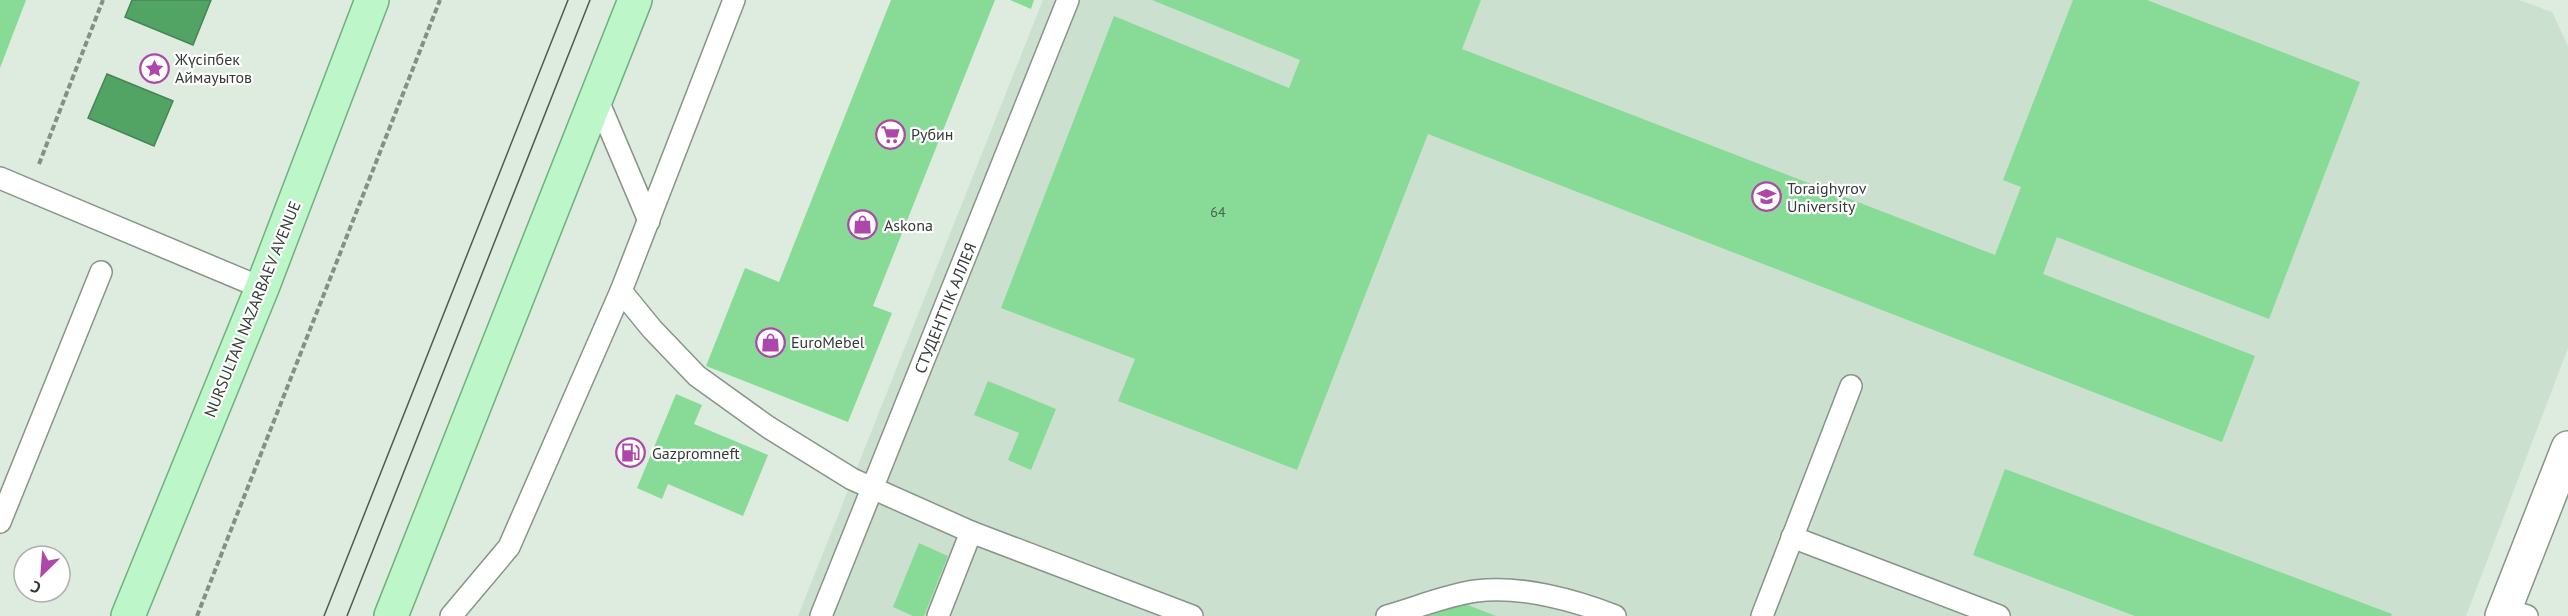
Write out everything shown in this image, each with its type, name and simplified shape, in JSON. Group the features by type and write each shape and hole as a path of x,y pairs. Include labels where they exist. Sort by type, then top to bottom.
{"main road":[{"name":"NURSULTAN NAZARBAEV AVENUE","path":"128,616 262,288 372,0"},
{"path":"391,616 635,0"}],"street":[{"path":"2511,614 2568,448"}],"lane":[{"path":"451,616 509,547 621,291 734,0"},
{"name":"СТУДЕНТТІК АЛЛЕЯ","path":"821,616 1068,0"},
{"path":"596,96 649,221"},
{"path":"0,178 262,288"},
{"path":"0,522 100,272"},
{"path":"621,291 651,329 697,376 768,427 873,490 971,531 1192,616"},
{"path":"1762,616 1851,386"},
{"path":"938,616 971,531"},
{"path":"1792,537 1999,616"},
{"path":"1387,616 1476,591 1530,592 1583,603 1615,616"}],"path":[{"path":"29,190 103,0"},
{"path":"197,616 440,0"}],"shaded area":[{"path":"132,0 211,0 193,45 125,17"},
{"name":"Toraighyrov University","path":"1043,0 2519,0 2552,12 2568,46 2568,348 2466,616 798,616"},
{"path":"107,74 173,101 154,146 88,118"}],"building":[{"path":"0,0 26,0 0,68"},
{"name":"Рубин","path":"891,0 995,0 873,306 892,313 848,422 706,366 745,268 779,282"},
{"path":"1010,0 1034,0 1031,9"},
{"path":"1152,0 1481,0 1462,49 1995,255 2021,187 2003,180 2073,0 2147,0 2360,82 2269,319 2057,237 2043,274 2255,356 2222,442 1428,134 1297,470 1118,401 1135,359 1001,308 1114,16 1289,88 1300,60"},
{"path":"988,381 1056,409 1031,470 1008,460 1019,433 974,415"},
{"path":"676,394 702,405 694,424 768,455 743,516 668,484 662,499 637,488"},
{"path":"2005,469 2392,614 2391,616 2135,616 1973,555"},
{"path":"919,543 948,556 924,616 913,616 893,607"},
{"path":"1460,602 1496,616 1424,616"}],"tram line":[{"path":"324,616 568,0"},
{"path":"347,616 590,0"}],"place":[{"name":"Жүсіпбек Аймауытов","path":"154,68"},
{"name":"Рубин","path":"890,134"},
{"name":"Toraighyrov University","path":"1766,197"},
{"name":"Askona","path":"863,225"},
{"name":"EuroMebel","path":"770,342"},
{"name":"Gazpromneft","path":"631,453"}]}
